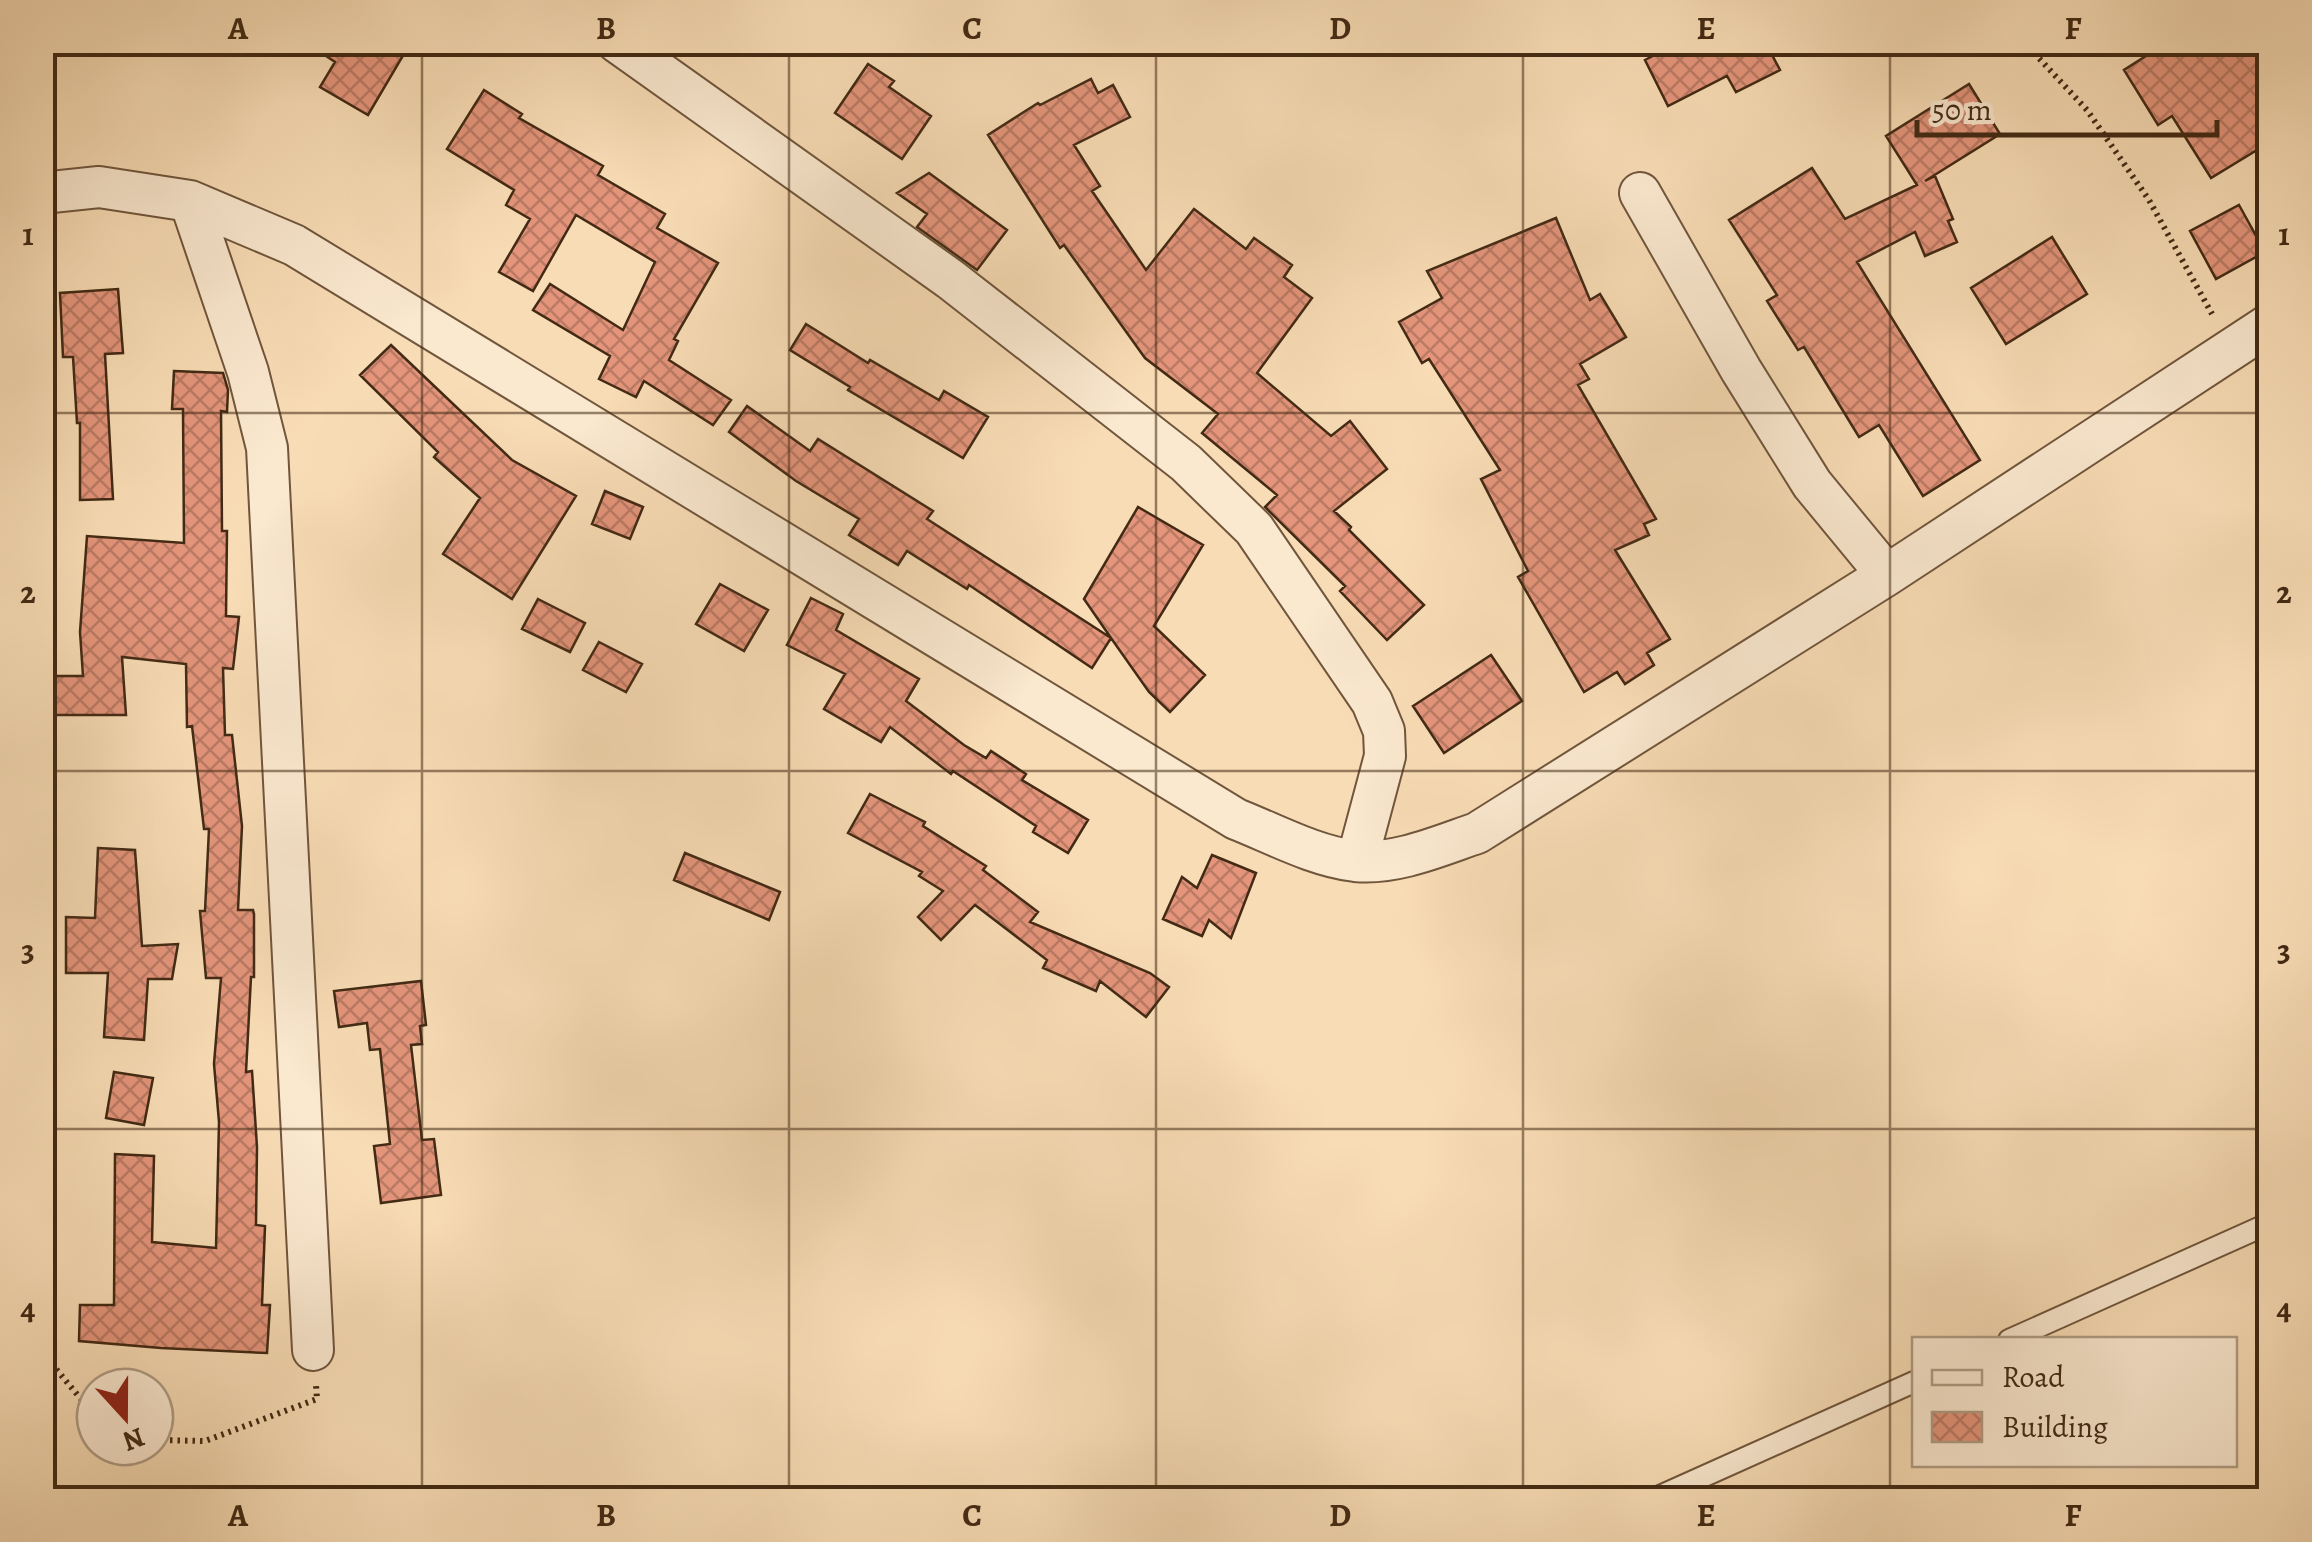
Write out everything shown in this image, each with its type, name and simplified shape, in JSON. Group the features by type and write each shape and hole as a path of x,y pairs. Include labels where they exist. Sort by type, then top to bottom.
{"street":[{"path":"617,42 950,279 1186,463 1254,529 1372,702 1384,731 1385,756 1357,861"},
{"path":"42,193 99,188 190,201 294,245 1236,819 1311,849 1357,861 1415,854 1477,832 1887,575 2270,324"},
{"path":"1640,193 1741,370 1812,484 1887,575"},
{"path":"190,201 248,372 268,448 313,1350"}],"lane":[{"path":"2016,1337 2270,1223"},
{"path":"1651,1500 1912,1383"}],"path":[{"path":"2024,42 2087,110 2149,200 2233,350"},
{"path":"175,1441 205,1442 317,1398 313,1350"},
{"path":"42,1352 75,1392"}],"building":[{"path":"305,42 411,42 368,115 320,87 335,62"},
{"path":"1680,42 1793,42 1771,53 1780,70 1736,92 1727,76 1668,106 1645,60"},
{"path":"2168,42 2270,42 2270,142 2211,178 2172,116 2158,125 2124,70"},
{"path":"868,64 894,81 889,87 931,116 902,159 835,113"},
{"path":"1091,79 1098,93 1113,85 1130,117 1074,145 1100,186 1092,191 1146,270 1194,209 1246,249 1254,238 1292,265 1284,277 1312,298 1257,373 1331,436 1350,421 1387,469 1334,511 1424,605 1387,640 1340,591 1345,586 1265,507 1277,495 1202,433 1218,414 1145,358 1064,245 1060,248 988,135 1038,103"},
{"path":"1969,84 2000,134 1925,181 1935,176 1953,219 1948,221 1957,242 1925,256 1915,232 1857,262 1980,460 1923,496 1879,425 1859,437 1804,347 1798,350 1767,301 1777,295 1729,220 1812,168 1845,219 1917,185 1886,136"},
{"path":"484,90 522,114 519,118 603,166 598,175 665,214 657,228 718,263 674,339 678,341 669,360 731,400 713,425 644,381 636,397 599,379 610,356 533,310 550,284 623,330 655,262 576,215 533,291 499,272 530,219 506,205 514,190 447,149"},
{"path":"929,173 1007,230 977,270 917,227 927,214 897,193"},
{"path":"2239,205 2265,252 2216,279 2190,231"},
{"path":"1556,218 1590,300 1600,294 1626,337 1580,364 1589,379 1578,385 1656,519 1644,524 1649,535 1615,550 1670,639 1647,653 1654,665 1625,684 1617,672 1584,692 1518,577 1528,571 1481,479 1500,470 1429,359 1422,363 1399,322 1442,298 1427,271"},
{"path":"2052,237 2087,294 2006,344 1971,288"},
{"path":"118,289 123,353 105,354 113,499 80,500 80,423 73,357 63,357 60,293"},
{"path":"806,324 868,363 870,360 939,400 944,391 988,417 963,458 848,390 850,387 790,350"},
{"path":"391,345 512,460 576,496 512,599 443,554 480,498 434,457 438,452 360,375"},
{"path":"174,371 223,373 228,390 227,412 221,411 222,531 227,531 226,616 239,617 233,669 223,668 225,735 232,735 242,826 238,910 253,910 254,914 254,977 246,1072 252,1071 257,1147 256,1225 265,1226 262,1305 270,1305 267,1353 79,1341 80,1305 114,1305 115,1154 154,1156 152,1242 216,1248 219,1122 214,1064 221,978 206,978 200,911 205,911 209,829 204,829 192,726 187,727 186,664 122,657 126,715 44,715 44,676 83,676 80,632 87,536 184,543 183,409 172,409"},
{"path":"747,406 810,451 818,439 933,511 927,519 1111,638 1092,668 969,585 967,589 907,551 898,565 849,535 859,519 796,481 729,432"},
{"path":"605,491 643,507 630,539 592,524"},
{"path":"1138,507 1203,545 1154,626 1205,675 1170,712 1149,692 1084,599"},
{"path":"720,584 768,610 744,651 696,624"},
{"path":"811,598 843,614 836,630 919,679 906,701 964,745 986,758 991,751 1026,774 1022,780 1088,820 1068,853 1033,832 1036,826 953,771 951,774 890,727 881,742 824,709 845,674 787,645"},
{"path":"538,599 585,623 570,652 522,629"},
{"path":"599,642 642,664 626,692 583,670"},
{"path":"1491,655 1522,701 1444,753 1413,706"},
{"path":"870,794 925,822 923,826 986,866 983,870 1038,912 1030,922 1150,973 1169,987 1146,1017 1100,981 1096,991 1043,968 1047,960 975,905 941,940 918,917 943,891 919,876 922,872 848,833"},
{"path":"98,848 135,850 142,946 178,944 172,979 148,979 144,1040 104,1037 108,973 66,973 66,917 95,918"},
{"path":"685,853 780,892 769,920 674,880"},
{"path":"1212,855 1256,873 1231,938 1209,920 1202,936 1163,919 1182,877 1197,888"},
{"path":"421,981 426,1025 420,1026 422,1044 411,1045 422,1140 434,1139 441,1195 381,1203 374,1146 390,1144 380,1049 370,1050 367,1023 339,1027 334,991"},
{"path":"114,1072 153,1078 144,1125 106,1118"}]}
